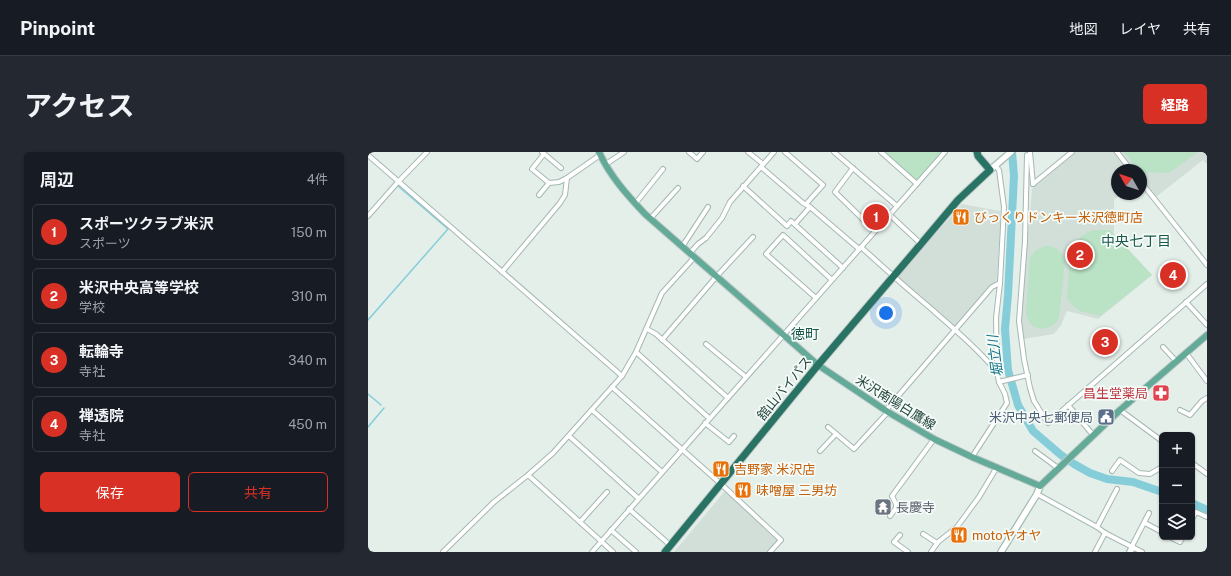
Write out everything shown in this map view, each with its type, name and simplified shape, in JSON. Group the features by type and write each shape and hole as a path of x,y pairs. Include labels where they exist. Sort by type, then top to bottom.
{"highway":[{"path":"977,152 978,156 993,168"},
{"name":"舘山バイパス","path":"665,552 818,365 958,200 993,168"}],"main road":[{"path":"993,168 1011,152"},
{"name":"米沢南陽白鷹線","path":"599,153 614,178 635,204 650,219 818,365 887,411 934,439 1040,486"},
{"path":"1002,552 1037,494 1040,486 1120,410 1207,335"}],"street":[{"path":"368,216 427,152"},
{"path":"606,164 624,152"},
{"path":"689,152 697,159 703,152"},
{"path":"748,152 803,203 808,205 894,276 956,330 987,360 997,372"},
{"path":"443,552 494,502 553,453 622,376 636,352 662,293 691,261 692,255 698,244 706,238 722,218 730,202 774,152"},
{"path":"785,152 823,185 794,224"},
{"path":"834,152 897,206"},
{"path":"881,152 917,184"},
{"path":"592,552 638,498 945,152"},
{"path":"1029,153 1032,184 1072,152"},
{"path":"1117,152 1126,164"},
{"path":"561,168 543,153 532,169 549,183 559,182 567,178 599,153"},
{"path":"1029,153 1025,241 1019,321 1020,335 1034,401 1048,423 1207,284"},
{"path":"368,155 622,376"},
{"path":"853,168 835,192 875,231"},
{"path":"972,457 1007,403 997,372 996,318 1000,283 1003,197 999,170 993,168"},
{"path":"635,204 663,169"},
{"path":"502,272 560,203 565,195 567,178"},
{"path":"539,196 549,183"},
{"path":"743,186 787,226 791,222 794,224 843,268"},
{"path":"650,219 678,188"},
{"path":"1147,190 1207,265"},
{"path":"682,247 708,207"},
{"path":"890,215 921,244"},
{"path":"816,298 766,254 783,235 832,280"},
{"path":"662,340 716,277 753,237"},
{"path":"828,427 854,449 992,287 1000,283"},
{"path":"1186,302 1207,325"},
{"path":"647,329 656,334 728,398"},
{"path":"706,344 746,377"},
{"path":"1163,347 1176,362"},
{"path":"636,352 709,418"},
{"path":"1186,353 1207,381"},
{"path":"1000,382 1028,376"},
{"path":"612,387 721,484 781,540 770,552"},
{"path":"1180,410 1190,415 1202,401 1207,398"},
{"path":"1202,401 1207,406"},
{"path":"1068,405 1093,435"},
{"path":"592,410 662,472"},
{"path":"1120,410 1159,439"},
{"path":"705,423 729,442 734,436"},
{"path":"820,451 836,434"},
{"path":"569,436 638,498"},
{"path":"890,516 896,508 896,504 892,496 934,439"},
{"path":"1036,451 1059,467"},
{"path":"1112,470 1120,460 1139,473 1150,474 1160,468"},
{"path":"1195,465 1207,474"},
{"path":"931,552 937,543 957,527 983,491 997,468"},
{"path":"528,475 613,552"},
{"path":"1097,527 1117,489"},
{"path":"580,522 607,492"},
{"path":"1037,494 1097,527 1131,550 1142,552"},
{"path":"629,509 670,546"},
{"path":"1195,514 1196,512 1207,517"},
{"path":"1131,550 1150,513"},
{"path":"1145,523 1159,530"},
{"path":"611,530 636,552"},
{"path":"1095,552 1105,533"},
{"path":"923,534 937,543"},
{"path":"900,535 894,542 908,552"}],"shaded area":[{"path":"1076,152 1114,152 1124,164 1111,164 1111,200 1114,200 1114,234 1152,275 1098,319 1067,311 1061,325 1054,334 1023,339 1020,321 1032,189"},
{"path":"1120,152 1207,152 1206,164 1203,160 1156,197 1147,186 1147,164 1129,164"},
{"path":"962,204 1000,211 1000,228 997,280 955,328 897,278"},
{"path":"725,491 780,539 769,552 674,552"}],"green space":[{"path":"884,152 942,152 917,181"},
{"path":"1124,152 1198,152 1169,173 1149,172 1147,173 1147,164 1133,164"},
{"path":"1092,230 1110,230 1152,275 1100,316 1080,311 1072,305 1067,298 1070,248 1082,236"},
{"path":"1044,246 1052,247 1058,250 1065,262 1059,318 1050,327 1040,328 1031,324 1026,312 1030,257 1036,250"}],"waterway":[{"name":"堀立川","path":"1012,152 1014,176 1005,329 1008,370 1018,405 1033,431 1074,464 1090,473 1107,479 1133,482 1159,491"},
{"path":"368,320 448,229 398,186"},
{"path":"368,394 381,405"},
{"path":"368,427 384,408"},
{"name":"堀立川","path":"1194,504 1207,510"}],"place":[{"name":"スポーツクラブ米沢","path":"876,217"},
{"name":"びっくりドンキー米沢徳町店","path":"961,217"},
{"name":"米沢中央高等学校","path":"1080,255"},
{"name":"禅透院","path":"1173,275"},
{"name":"転輪寺","path":"1105,342"},
{"name":"昌生堂薬局","path":"1161,393"},
{"name":"米沢中央七郵便局","path":"1106,417"},
{"name":"吉野家 米沢店","path":"721,469"},
{"name":"味噌屋 三男坊","path":"743,490"},
{"name":"長慶寺","path":"883,507"},
{"name":"motoヤオヤ","path":"959,535"}],"district":[{"name":"中央七丁目","path":"1136,241"},
{"name":"徳町","path":"805,334"}]}
